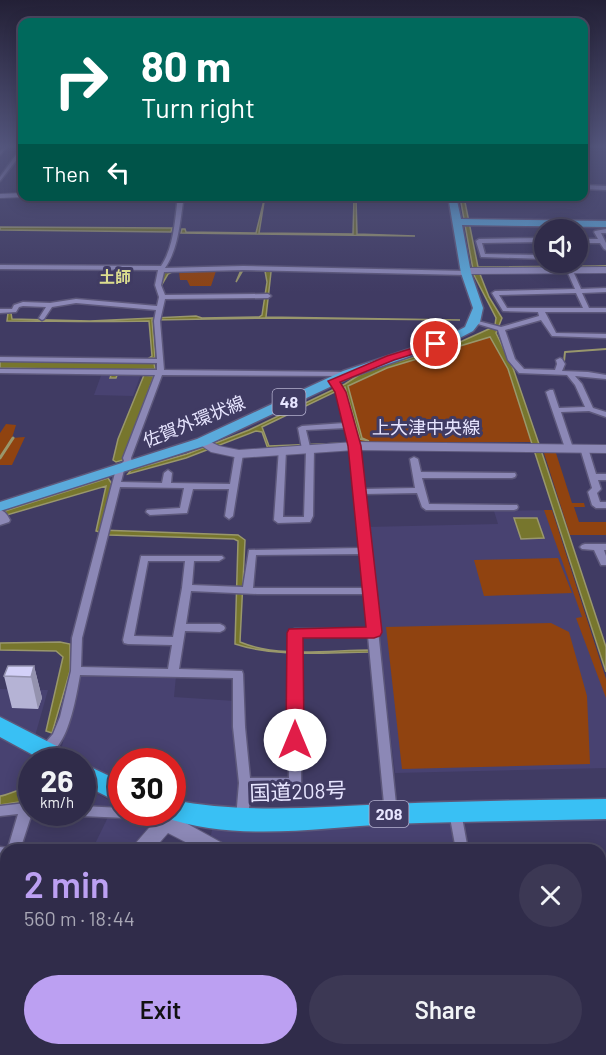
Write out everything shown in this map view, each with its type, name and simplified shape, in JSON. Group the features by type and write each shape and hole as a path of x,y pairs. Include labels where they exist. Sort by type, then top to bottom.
{"highway":[{"path":"0,726 41,748"},
{"name":"国道208号","path":"186,816 272,820 391,814 606,809"}],"main road":[{"path":"454,201 462,222 478,308 474,322"},
{"path":"462,222 534,225"},
{"path":"588,225 606,224"},
{"name":"佐賀外環状線","path":"1,515 120,469 208,445 337,386 347,374 450,339 469,329 474,322"}],"street":[{"path":"47,748 58,736 66,717 76,670 77,638 120,469 128,462 127,458 160,372 157,319 162,297 158,285 161,269 168,260 176,233 180,201"},
{"path":"606,231 597,232 606,248"},
{"path":"534,240 479,241 483,256 534,256"},
{"path":"588,241 602,241"},
{"path":"0,267 471,272 534,269"},
{"path":"588,269 606,270"},
{"path":"571,273 587,310"},
{"path":"606,290 495,292 505,310 542,314 606,310"},
{"path":"162,297 266,296"},
{"path":"0,311 14,311 16,306 23,304 50,305 76,301 159,308"},
{"path":"42,318 50,305"},
{"path":"474,322 501,329 542,314"},
{"path":"542,314 554,338 606,336"},
{"path":"501,329 518,369 532,373 569,373 606,377"},
{"path":"0,359 160,361"},
{"path":"557,373 560,360"},
{"path":"0,371 347,374"},
{"path":"569,373 578,384 591,409"},
{"path":"337,386 355,446 391,814"},
{"path":"550,392 567,443"},
{"path":"556,410 591,409 606,416"},
{"path":"292,431 303,430 302,428 349,425"},
{"path":"282,450 278,520 307,520 309,516 307,447 303,430"},
{"name":"上大津中央線","path":"208,445 239,454 307,447 537,447 567,443 584,448 606,449"},
{"path":"584,448 597,489 592,492 596,505 606,505"},
{"path":"229,516 239,454"},
{"path":"414,459 426,507 514,507"},
{"path":"166,485 168,473"},
{"path":"417,475 512,475"},
{"path":"593,477 606,477"},
{"path":"116,484 233,487"},
{"path":"150,512 184,511 189,486"},
{"path":"359,492 420,490"},
{"path":"585,547 602,547 604,563"},
{"path":"248,589 252,552 366,551"},
{"path":"178,641 128,640 144,558 219,558"},
{"path":"173,672 190,558"},
{"path":"187,588 256,591 370,591"},
{"path":"180,627 220,628"},
{"path":"245,783 295,783 295,633 374,632"},
{"path":"76,670 238,674 239,727 245,783 242,819"},
{"path":"0,811 18,809"},
{"path":"455,813 461,844"},
{"path":"16,844 22,826"},
{"path":"146,844 158,826"},
{"path":"182,826 208,844"}],"shaded area":[{"path":"264,201 259,233 353,234 354,201 356,201 357,234 415,236 181,233 182,229 185,229 186,232 256,233"},
{"path":"461,201 465,201 478,267 534,267 478,269 489,297 502,318 496,333 513,368 539,444 532,444 508,369 490,337 387,368 348,386 362,438 369,441 360,439 345,387 262,427 269,446 346,443 268,449 262,432 256,431 186,458 128,474 131,470 187,454 249,430 359,375 385,365 449,347 491,328 495,325 496,318 474,275"},
{"path":"0,227 172,228 171,232 0,230"},
{"path":"226,270 172,272 168,274 161,286 164,272"},
{"path":"248,270 268,270 271,272 266,317 460,320 263,318 152,320 155,358 149,358 152,356 149,321 90,321 196,316 202,318 259,317 262,315 267,282 265,271"},
{"path":"179,271 216,271 211,286 190,286 187,280 180,280"},
{"path":"8,313 11,313 12,319 90,321 7,321"},
{"path":"490,337 508,369 532,442 359,442 345,388 387,368"},
{"path":"0,361 154,363 155,369 119,370 116,378 110,378 113,370 0,368"},
{"path":"102,373 141,374 133,396 94,395"},
{"path":"144,375 154,376 123,460 116,462 113,460 118,439"},
{"path":"6,424 16,425 12,438 25,437 12,465 0,465 0,433"},
{"path":"534,450 541,450 606,647 606,672"},
{"path":"543,450 555,450 572,503 584,503 585,507 574,507 579,522 606,522 606,535 570,535"},
{"path":"108,478 112,484 100,530 238,535 245,540 240,642 287,652 371,650 371,652 285,653 235,644 238,541 234,539 109,535 96,531 106,486 0,517 0,513 8,510"},
{"path":"544,510 552,510 606,679 606,698 576,618 582,617"},
{"path":"552,510 606,679 606,768 395,773 366,527 498,524 494,511"},
{"path":"514,518 537,518 544,538 521,539"},
{"path":"558,558 572,593 484,596 474,560"},
{"path":"551,623 569,632 587,696 590,764 402,769 386,627"},
{"path":"60,642 70,644 70,671 52,733 46,731 63,657 56,651 0,650 0,643"},
{"path":"80,676 176,676 174,697 235,701 235,752 242,782 238,808 199,806 186,802 186,748 108,748 108,776 96,769 96,748 62,748"},
{"path":"0,689 48,690 35,736 0,716"},
{"path":"0,738 18,748 18,793 0,799"},
{"path":"18,791 18,802 0,805 0,796"},
{"path":"96,793 108,800 108,810 96,806"},
{"path":"108,817 108,826 147,826 146,835 138,844 95,844"},
{"path":"454,822 458,844 220,844 210,839 213,826 282,830"}],"building":[{"path":"8,666 34,666 31,677 4,676"}],"waterway":[{"path":"563,371 565,352 606,349"},
{"path":"0,458 13,438"}],"district":[{"name":"土師","path":"115,277"}],"route":[{"path":"295,740 295,633 374,632 355,446 340,392 334,381 390,358 436,344"}]}
